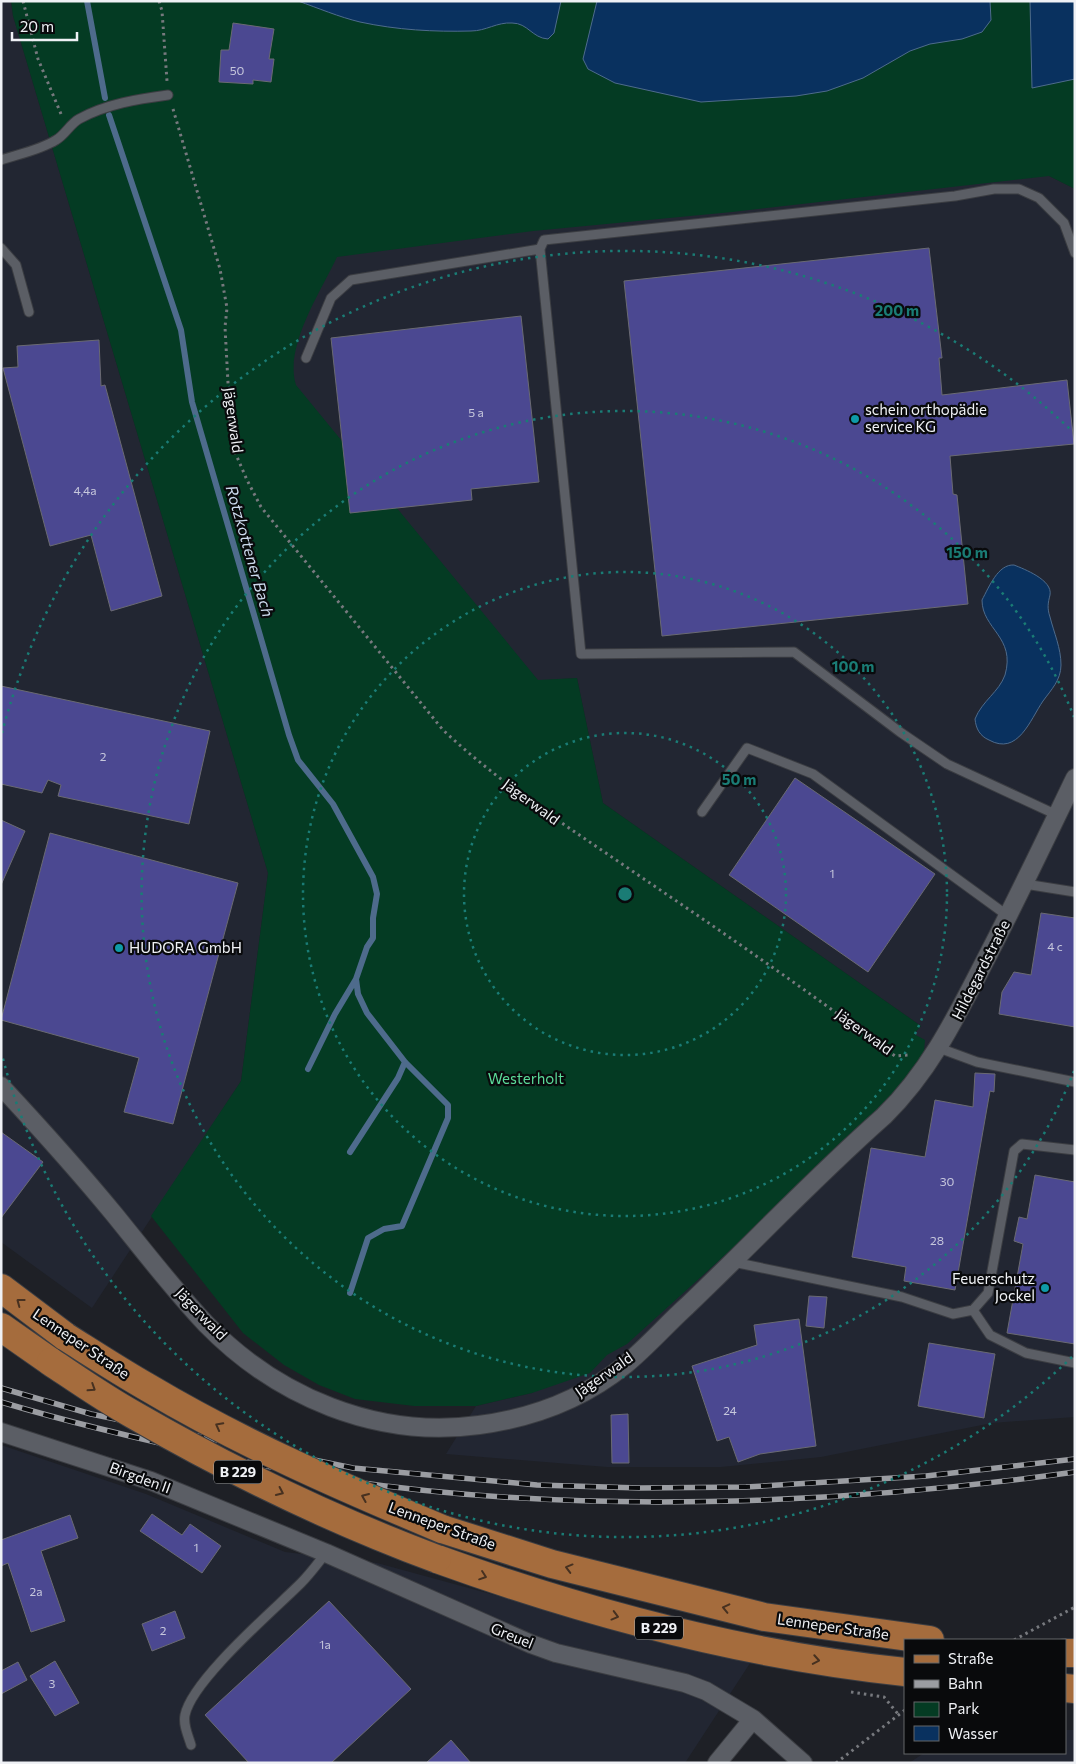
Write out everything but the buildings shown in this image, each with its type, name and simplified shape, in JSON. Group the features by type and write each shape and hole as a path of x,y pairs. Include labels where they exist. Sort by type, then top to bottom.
{"main road":[{"name":"Lenneper Straße","path":"1,1288 66,1337 147,1388 244,1439 346,1489 442,1529 552,1564 764,1617 923,1639"},
{"name":"Lenneper Straße","path":"1,1327 132,1414 213,1459 331,1516 438,1559 551,1598 683,1634 814,1660 904,1672"}],"street":[{"name":"Hildegardstraße","path":"936,1051 1025,884 1075,778"},
{"name":"Jägerwald","path":"1,1086 47,1135 207,1325 243,1357 283,1385 323,1405 364,1419 409,1427 457,1428 497,1423 536,1414 564,1402 624,1365 895,1105 922,1073 936,1051"},
{"name":"Birgden II","path":"1,1432 151,1482 276,1532"},
{"name":"Greuel","path":"276,1532 530,1644 556,1653 685,1683 718,1697 753,1719 800,1759"},
{"path":"717,1763 753,1719"}],"lane":[{"path":"1,160 49,144 68,132 76,121 97,111 118,104 168,95"},
{"path":"1057,815 947,764 900,732 794,652 580,654 540,249 544,240 945,197 994,189 1019,189 1039,198 1064,223 1075,253"},
{"path":"1,248 16,265 29,312"},
{"path":"306,358 331,298 351,280 540,249"},
{"path":"702,812 747,748 813,774 1008,916"},
{"path":"1025,884 1075,892"},
{"path":"936,1051 977,1062 1075,1082"},
{"path":"733,1262 902,1297 953,1314 973,1310 988,1293 1014,1151 1022,1144 1075,1150"},
{"path":"973,1310 990,1335 1026,1353 1075,1363"},
{"path":"191,1745 185,1725 185,1714 202,1685 233,1649 304,1581 326,1553"}],"path":[{"path":"23,1 38,59 68,132"},
{"name":"Jägerwald","path":"159,1 162,11 168,95 220,269 227,308 225,327 227,380 234,450 261,507 443,730 476,760 570,830 666,894 895,1056 936,1051"},
{"path":"1016,1639 1075,1607"},
{"path":"848,1692 884,1697 898,1714"},
{"path":"836,1763 904,1711"}],"shaded area":[{"path":"1,1 11,1 13,16 268,873 241,1081 92,1308 1,1242"},
{"path":"1031,167 1075,189 1075,1417 992,1423 821,1457 721,1467 607,1467 446,1454 476,1406 532,1393 921,1026 603,803 577,678 518,682 292,394 292,367 296,328 322,223"},
{"path":"1,1445 146,1494 285,1552 377,1563 645,1636 756,1654 685,1763 1,1763"},
{"path":"1066,1730 1075,1730 1075,1763 909,1763 922,1754 1066,1754"}],"green space":[{"name":"Westerholt","path":"11,1 1075,1 1075,189 1049,176 732,212 533,231 337,257 313,303 299,337 294,370 296,385 538,680 577,678 603,803 921,1026 914,1034 925,1040 923,1062 851,1135 703,1275 627,1344 607,1355 590,1373 532,1393 476,1406 414,1406 355,1399 319,1385 284,1365 243,1333 151,1216 241,1081 268,873 13,16"}],"water":[{"path":"298,1 561,1 554,33 548,39 538,36 522,25 512,23 471,31 429,31 374,25 336,15"},
{"path":"597,1 990,1 991,20 982,32 962,39 930,44 910,51 863,78 827,91 796,96 701,102 615,83 588,69 583,59"},
{"path":"1030,1 1075,1 1075,79 1032,88"},
{"path":"1014,565 1043,580 1050,590 1048,611 1060,653 1061,670 1055,684 1022,734 1015,740 999,744 981,734 977,729 975,719 1002,681 1007,662 1003,642 987,619 983,610 982,600 999,572 1003,568"}],"waterway":[{"name":"Rotzkottener Bach","path":"87,1 105,98"},
{"name":"Rotzkottener Bach","path":"109,115 181,330 192,402 289,735 298,760 333,804 373,877 377,894 373,918 373,938 367,947 356,979 358,994 367,1013 405,1062 448,1105 448,1118 402,1226 384,1229 368,1238 350,1293"},
{"name":"Rotzkottener Bach","path":"308,1069 335,1014 356,979"},
{"name":"Rotzkottener Bach","path":"350,1152 398,1078 405,1062"}],"railway":[{"path":"1,1388 91,1414 353,1468 537,1485 640,1488 746,1487 926,1476 1075,1459"},
{"path":"1,1402 56,1418 139,1438 312,1475 431,1491 522,1498 615,1502 708,1502 801,1498 894,1492 1075,1472"}],"place":[{"name":"schein orthopädie service KG","path":"855,419"},
{"name":"HUDORA GmbH","path":"119,948"},
{"name":"Feuerschutz Jockel","path":"1045,1288"}]}
